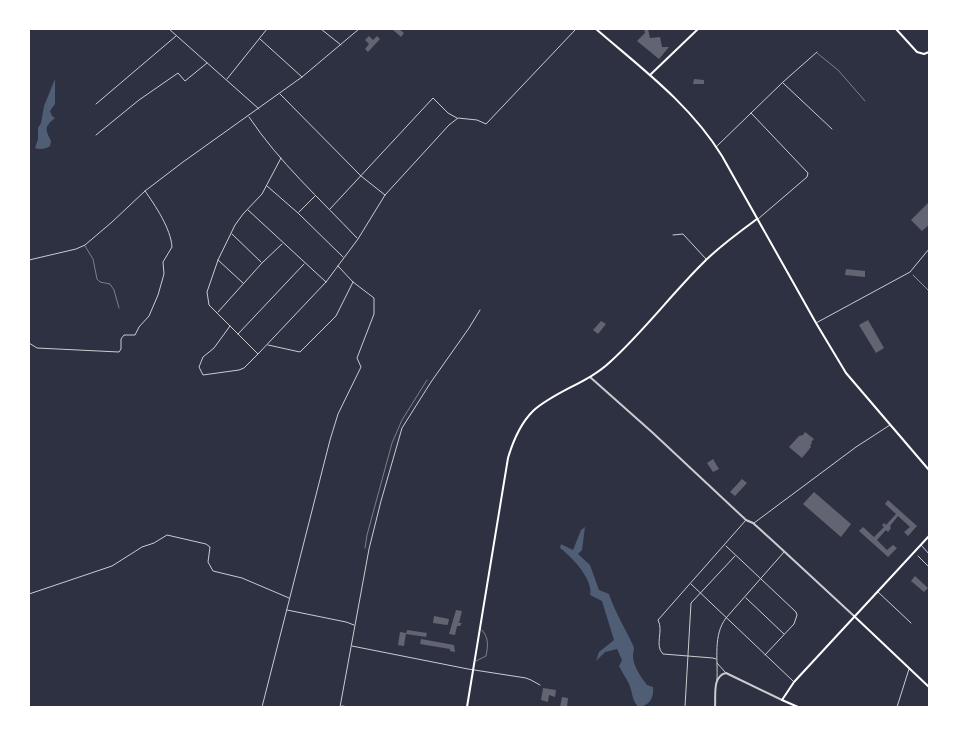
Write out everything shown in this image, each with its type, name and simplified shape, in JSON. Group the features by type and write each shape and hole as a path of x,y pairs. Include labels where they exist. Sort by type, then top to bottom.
{"main road":[{"path":"596,29 684,106 716,147 846,373 929,470"},
{"path":"650,75 698,29"},
{"path":"896,29 917,52 924,54 929,52"},
{"path":"467,707 508,458 515,437 523,423 547,401 590,377 614,359 707,260 757,219"},
{"path":"798,707 782,700 794,682 929,536"},
{"path":"854,616 929,687"}],"street":[{"path":"169,29 259,109"},
{"path":"226,79 267,29"},
{"path":"322,29 341,45"},
{"path":"29,260 76,249 84,245 145,191 302,78 359,29"},
{"path":"330,210 433,98 448,113 458,118 477,120 486,124 576,29"},
{"path":"96,104 177,36"},
{"path":"260,39 302,78"},
{"path":"716,147 817,52"},
{"path":"96,135 139,100 178,73 185,81 207,63"},
{"path":"783,82 832,129"},
{"path":"280,94 361,176 385,195"},
{"path":"751,113 807,171 807,177 757,219"},
{"path":"249,117 281,158 358,239"},
{"path":"230,326 214,348 203,357 199,367 203,375 240,370 258,354 326,282 358,239 385,195 449,125 458,118"},
{"path":"258,354 209,305 207,295 218,260 238,220 262,194 281,158"},
{"path":"266,186 298,213 344,258"},
{"path":"29,343 37,348 119,352 121,349 121,339 124,335 135,335 139,326 149,316 155,302 164,274 163,262 172,247 168,230 145,191"},
{"path":"298,213 316,195"},
{"path":"247,210 304,264 326,282"},
{"path":"232,233 262,263"},
{"path":"673,235 684,234 707,260"},
{"path":"218,313 243,283 283,243"},
{"path":"816,323 910,272 929,249"},
{"path":"218,260 243,283"},
{"path":"238,334 304,264"},
{"path":"262,707 330,440 338,414 361,367 358,361 358,354 374,314 374,298 353,282 338,266"},
{"path":"267,344 300,352 336,316 353,282"},
{"path":"349,707 341,706 354,625 380,501 402,428 431,382 470,328 480,310"},
{"path":"590,377 854,616"},
{"path":"753,523 856,447 890,425"},
{"path":"716,659 665,655 661,653 658,647 660,624 658,620 745,524 746,520"},
{"path":"29,594 112,566 167,535 206,544 210,547 208,562 214,571 242,578 289,599"},
{"path":"921,545 929,554"},
{"path":"725,546 796,612 796,621 765,654"},
{"path":"715,707 719,628 785,552"},
{"path":"684,707 691,603 735,556"},
{"path":"918,556 929,567"},
{"path":"690,584 794,682"},
{"path":"877,592 911,623"},
{"path":"745,597 784,634"},
{"path":"287,610 354,625"},
{"path":"351,646 473,670 526,678 539,684"},
{"path":"717,662 726,673 782,700"},
{"path":"896,707 909,669"},
{"path":"717,680 720,675 726,673"}],"lane":[{"path":"817,52 838,70 866,101"},
{"path":"84,245 93,259 97,279 100,282 108,283 114,290 119,308"},
{"path":"365,548 392,444 402,420 427,380"},
{"path":"474,662 486,656 488,643 484,631 480,629"}],"path":[{"path":"910,272 929,292"}],"water":[{"path":"55,79 55,104 50,111 55,118 47,126 51,141 50,146 37,149 35,148 38,139 38,128 41,123 44,106"},
{"path":"585,527 582,550 578,554 590,565 599,590 609,594 634,646 633,660 636,667 647,685 653,687 653,695 646,705 638,707 634,701 629,684 619,666 622,660 617,649 605,652 596,661 599,652 614,640 602,601 590,595 589,582 581,569 560,548 561,544 573,550 581,530"}],"building":[{"path":"392,29 399,29 404,33 401,37"},
{"path":"644,29 648,29 650,38 660,37 662,47 669,47 659,59 637,41 645,33"},
{"path":"369,36 373,40 377,36 380,39 368,52 365,49 369,44 365,40"},
{"path":"694,79 704,80 704,84 693,84"},
{"path":"929,202 929,225 922,231 911,220"},
{"path":"846,269 865,271 865,277 845,275"},
{"path":"868,320 884,348 876,353 859,325"},
{"path":"601,321 606,324 598,334 593,330"},
{"path":"805,432 814,439 811,442 811,447 802,458 789,447"},
{"path":"713,459 719,469 713,472 707,463"},
{"path":"742,479 747,483 735,496 730,492"},
{"path":"814,492 851,524 841,537 803,504"},
{"path":"888,500 917,526 908,536 904,532 910,527 898,516 888,532 886,530 877,540 887,550 893,545 897,548 888,557 859,531 863,527 874,537 884,527 882,525 884,523 886,525 896,514 885,504"},
{"path":"915,576 928,588 924,592 911,581"},
{"path":"456,610 462,611 459,623 462,623 460,626 457,626 455,635 449,634"},
{"path":"434,616 449,619 448,624 433,623"},
{"path":"407,630 427,633 426,637 406,634"},
{"path":"400,632 406,633 404,646 398,645"},
{"path":"421,639 454,645 455,652 450,651 450,649 420,644"},
{"path":"543,688 556,690 555,697 549,695 548,702 541,700"},
{"path":"562,697 568,698 567,707 560,707"}]}
